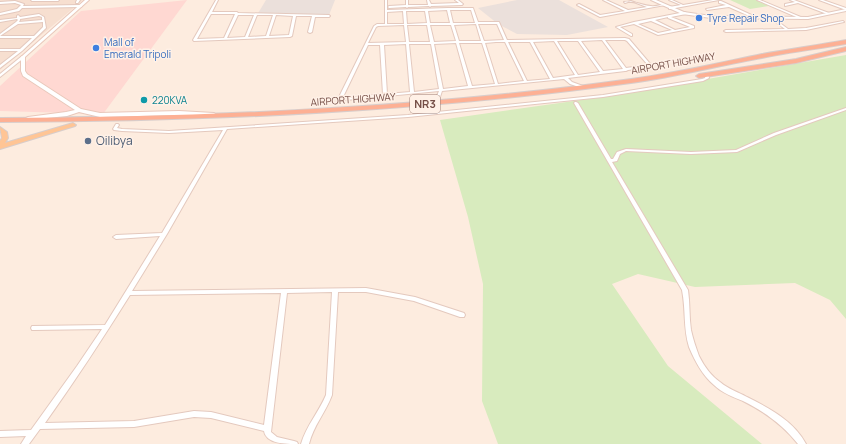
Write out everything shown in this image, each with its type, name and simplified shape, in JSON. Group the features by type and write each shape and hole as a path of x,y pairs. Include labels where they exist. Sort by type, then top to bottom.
{"highway":[{"name":"AIRPORT HIGHWAY","path":"0,120 219,116 436,103 492,98 666,76 764,56 846,42"},
{"name":"AIRPORT HIGHWAY","path":"0,124 117,125 302,118 458,106 560,95 707,75 796,61 846,48"},
{"path":"666,76 795,54 800,54 804,57 686,77"}],"main road":[{"path":"87,0 23,56 23,71 25,75 79,110 105,116 194,113 219,116"},
{"path":"23,120 65,114 79,110"},
{"path":"0,147 73,125"},
{"path":"0,129 5,136 5,140 0,147"}],"street":[{"path":"7,2 11,0"},
{"path":"0,3 21,3 32,0 59,0 58,6"},
{"path":"217,0 212,13 195,40 290,36 294,15"},
{"path":"386,0 386,25"},
{"path":"407,0 408,6"},
{"path":"428,0 430,6"},
{"path":"386,9 408,6 462,4 456,0"},
{"path":"604,0 627,12"},
{"path":"625,2 632,0 651,8"},
{"path":"653,0 685,13 708,17 802,18 846,10"},
{"path":"672,0 683,6"},
{"path":"758,0 802,18"},
{"path":"791,0 828,14"},
{"path":"820,0 846,10"},
{"path":"670,8 719,1 756,18"},
{"path":"21,3 23,5 22,7"},
{"path":"786,5 798,3"},
{"path":"578,5 599,16 664,5"},
{"path":"0,14 15,11 22,7 81,6"},
{"path":"707,9 729,6"},
{"path":"386,9 471,9 497,85"},
{"path":"448,9 470,87"},
{"path":"404,10 412,93"},
{"path":"426,10 441,90 436,103"},
{"path":"15,11 19,18"},
{"path":"212,13 329,16"},
{"path":"224,39 237,13"},
{"path":"631,35 617,26 685,13"},
{"path":"246,38 256,14"},
{"path":"0,21 39,15 43,17 44,28 21,50 0,67"},
{"path":"267,37 275,15"},
{"path":"310,32 314,16"},
{"path":"634,23 657,34 693,27 669,17"},
{"path":"0,36 17,23 19,18"},
{"path":"772,18 788,29"},
{"path":"652,20 677,31"},
{"path":"17,23 43,21"},
{"path":"726,31 788,29 806,30 843,22"},
{"path":"526,82 498,23 386,25 375,26 341,98 345,99 412,93 497,85 526,82 559,78 566,79 575,85 582,87"},
{"path":"747,26 753,30"},
{"path":"0,30 9,29"},
{"path":"0,36 34,37"},
{"path":"603,39 626,70"},
{"path":"366,44 627,39 650,66 577,76 566,79"},
{"path":"555,40 577,76"},
{"path":"579,40 602,73"},
{"path":"530,41 552,79"},
{"path":"382,44 385,95"},
{"path":"0,50 21,50"},
{"path":"15,55 23,56"},
{"path":"0,76 23,56"},
{"path":"117,125 114,128 150,132 408,116 603,96 703,80 707,78 707,75"},
{"path":"565,89 569,85 566,79"},
{"path":"576,103 685,290 688,303 689,335 705,371 720,387 780,419 795,433 802,444"},
{"path":"610,161 615,160 616,154 626,150 691,153 740,150 775,134 846,108"},
{"path":"25,444 107,327 226,128"},
{"path":"116,237 164,234"},
{"path":"128,293 366,290 390,293 426,302 462,315"},
{"path":"284,291 267,429 271,439 294,444"},
{"path":"305,444 310,427 325,405 329,394 335,291"},
{"path":"34,328 107,327"},
{"path":"39,426 134,424 194,414 211,415 267,429"},
{"path":"0,434 33,433"}],"shaded area":[{"path":"0,0 83,0 0,70"},
{"name":"Mall of Emerald Tripoli","path":"187,0 103,114 0,111 0,86 81,11"},
{"path":"266,0 335,0 329,15 257,15"},
{"path":"517,0 559,0 608,27 567,35 517,34 498,24 478,8"}],"green space":[{"path":"730,0 756,0 769,6 750,9"},
{"path":"846,55 846,319 830,300 795,283 695,287 638,274 612,284 668,366 762,444 498,444 482,401 483,284 468,217 440,120 609,96"}],"place":[{"name":"Tyre Repair Shop","path":"699,18"},
{"name":"Mall of Emerald Tripoli","path":"96,48"},
{"name":"220KVA","path":"144,100"},
{"name":"Oilibya","path":"88,141"}]}
